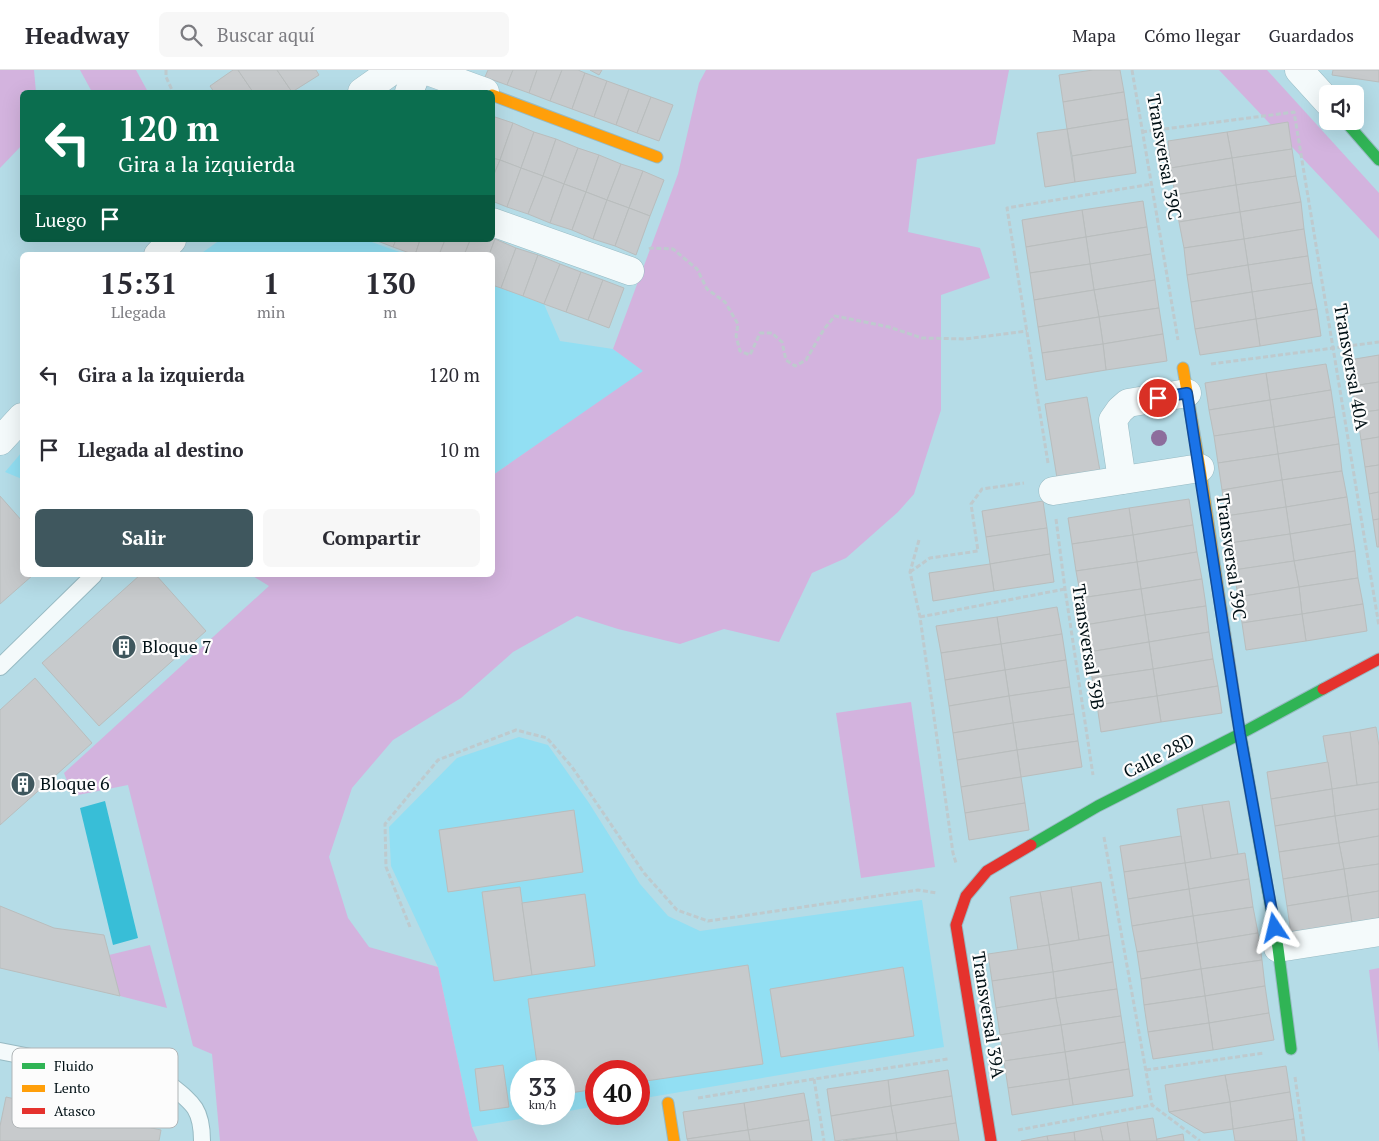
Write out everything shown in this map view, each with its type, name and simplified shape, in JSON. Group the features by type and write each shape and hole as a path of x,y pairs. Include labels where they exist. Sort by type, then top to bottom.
{"street":[{"path":"365,90 393,70"},
{"path":"410,90 418,70"},
{"path":"425,70 480,90"},
{"path":"1299,70 1319,92"},
{"path":"495,96 657,156"},
{"path":"1353,130 1379,160"},
{"path":"495,223 630,272"},
{"path":"161,252 170,242"},
{"path":"1122,480 1113,420 1128,403 1185,380"},
{"name":"Transversal 39C","path":"1185,380 1240,734 1278,948 1291,1049"},
{"path":"0,441 20,419"},
{"path":"1052,486 1122,480 1200,468"},
{"name":"Calle 28D","path":"966,896 987,871 1098,806 1240,734 1379,659"},
{"name":"Transversal 39A","path":"966,896 956,925 991,1138"},
{"path":"1278,948 1379,932"},
{"path":"668,1103 674,1141"}],"lane":[{"path":"0,667 92,577"},
{"path":"178,1091 191,1102 202,1123 202,1141"}],"path":[{"path":"166,70 166,77 172,90"},
{"name":"Transversal 39C","path":"1132,70 1185,380"},
{"name":"Transversal 40A","path":"1142,132 1294,112 1379,626"},
{"name":"Transversal 39B","path":"1152,184 1007,208 1052,486 1065,589 1098,806 1152,1105"},
{"path":"630,272 650,248 673,249 697,269 707,289 724,302 738,324 736,336 740,351 750,355 760,333 772,333 782,342 786,360 796,366 806,360 824,329 835,316 889,327 922,338 965,339 1027,331"},
{"path":"1185,380 1334,348 1379,342"},
{"path":"910,572 930,558 978,551 970,504 982,489 1052,486"},
{"path":"410,927 386,867 385,824 438,760 516,730 546,738 572,767 644,873 677,910 708,921 918,890 966,896 953,853 920,617 910,572 919,540"},
{"path":"920,617 1065,589"},
{"path":"1146,1070 1291,1049 1304,1141"},
{"path":"668,1103 976,1055"},
{"path":"814,1079 824,1141"},
{"path":"991,1138 1152,1105 1200,1141"}],"shaded area":[{"path":"0,70 34,70 36,90 20,90 20,147 0,168"},
{"path":"80,70 136,70 147,90 91,90"},
{"path":"706,70 1009,70 995,144 917,159 908,232 980,248 990,278 941,295 941,410 914,494 898,512 846,558 812,573 779,642 724,629 680,644 618,629 577,616 513,652 461,698 393,740 352,788 329,857 348,918 369,947 438,967 472,1127 478,1141 220,1141 212,1054 193,1046 128,785 73,796 64,773 269,586 254,577 495,577 495,474 643,371 613,349 678,174 699,83"},
{"path":"1219,70 1267,70 1319,127 1319,130 1322,130 1379,193 1379,239"},
{"path":"217,242 372,242 400,252 203,252"},
{"path":"495,286 544,304 560,341 613,349 644,371 495,474"},
{"path":"20,454 20,478 5,472"},
{"path":"911,702 935,867 861,878 836,713"},
{"path":"519,737 548,745 589,803 640,884 668,916 700,931 922,900 944,1047 650,1097 650,1060 585,1060 585,1108 575,1110 575,1060 510,1060 510,1121 472,1127 438,967 391,866 389,827 457,758"},
{"path":"105,801 138,938 113,945 80,808"},
{"path":"150,945 167,1008 120,996 109,955"},
{"path":"1379,968 1379,1053 1369,970"}],"building":[{"path":"233,70 238,70 252,90 213,90 210,86"},
{"path":"238,70 277,70 291,90 252,90"},
{"path":"277,70 316,70 319,75 295,90 291,90"},
{"path":"488,70 513,70 507,85 485,77"},
{"path":"513,70 537,70 529,93 507,85"},
{"path":"537,70 562,70 550,101 529,93"},
{"path":"562,70 578,70 585,73 572,109 550,101"},
{"path":"590,70 602,70 599,75"},
{"path":"1093,70 1120,70 1124,92 1063,102 1059,75"},
{"path":"1333,70 1379,70 1379,82 1332,75"},
{"path":"585,73 607,81 594,117 572,109"},
{"path":"607,81 629,89 616,125 594,117"},
{"path":"629,89 651,97 637,133 616,125"},
{"path":"1124,92 1128,119 1067,129 1063,102"},
{"path":"651,97 673,105 659,141 637,133"},
{"path":"495,117 513,123 500,160 495,159"},
{"path":"1128,119 1132,146 1072,156 1067,129"},
{"path":"1288,122 1292,149 1232,158 1227,132"},
{"path":"513,123 534,132 521,168 500,160"},
{"path":"1067,129 1075,182 1045,187 1037,133"},
{"path":"534,132 556,139 543,176 521,168"},
{"path":"1227,132 1232,158 1171,168 1168,141"},
{"path":"556,139 578,148 564,184 543,176"},
{"path":"1132,146 1136,173 1075,182 1072,156"},
{"path":"578,148 599,155 586,192 564,184"},
{"path":"1292,149 1296,176 1236,185 1232,158"},
{"path":"599,155 621,164 607,200 586,192"},
{"path":"1232,158 1236,185 1175,195 1171,168"},
{"path":"495,159 500,160 495,172"},
{"path":"500,160 521,168 507,207 495,202 495,172"},
{"path":"621,164 643,171 629,208 607,200"},
{"path":"521,168 543,176 528,214 507,207"},
{"path":"643,171 664,180 650,216 629,208"},
{"path":"543,176 564,184 550,223 528,214"},
{"path":"1296,176 1301,202 1240,212 1236,185"},
{"path":"564,184 586,192 572,230 550,223"},
{"path":"1236,185 1240,212 1179,222 1175,195"},
{"path":"586,192 607,200 593,239 572,230"},
{"path":"607,200 629,208 615,246 593,239"},
{"path":"1143,201 1147,227 1086,237 1082,210"},
{"path":"1301,202 1304,229 1244,239 1240,212"},
{"path":"629,208 650,216 636,255 615,246"},
{"path":"1082,210 1086,237 1026,247 1022,220"},
{"path":"1240,212 1244,239 1184,248 1179,222"},
{"path":"1147,227 1151,254 1090,264 1086,237"},
{"path":"1304,229 1308,256 1248,265 1244,239"},
{"path":"1086,237 1090,264 1030,273 1026,247"},
{"path":"495,239 516,248 501,288 495,286 495,252 490,252"},
{"path":"1244,239 1248,265 1187,275 1184,248"},
{"path":"380,242 395,242 393,247"},
{"path":"395,242 419,242 416,252 407,252 393,247"},
{"path":"419,242 444,242 440,252 416,252"},
{"path":"444,242 469,242 465,252 440,252"},
{"path":"469,242 494,242 490,252 465,252"},
{"path":"516,248 538,255 523,296 501,288"},
{"path":"1151,254 1155,280 1094,290 1090,264"},
{"path":"538,255 560,264 544,304 523,296"},
{"path":"1308,256 1312,283 1252,292 1248,265"},
{"path":"560,264 581,272 566,312 544,304"},
{"path":"1090,264 1094,290 1034,300 1030,273"},
{"path":"1248,265 1252,292 1191,302 1187,275"},
{"path":"581,272 603,280 588,320 566,312"},
{"path":"603,280 624,288 609,328 588,320"},
{"path":"1155,280 1159,308 1099,317 1094,290"},
{"path":"1312,283 1317,309 1256,319 1252,292"},
{"path":"1094,290 1099,317 1038,327 1034,300"},
{"path":"1252,292 1256,319 1195,329 1191,302"},
{"path":"1159,308 1163,334 1103,344 1099,317"},
{"path":"1317,309 1321,336 1260,346 1256,319"},
{"path":"1099,317 1103,344 1042,353 1038,327"},
{"path":"1256,319 1260,346 1200,355 1195,329"},
{"path":"1163,334 1167,361 1106,370 1103,344"},
{"path":"1103,344 1106,370 1046,380 1042,353"},
{"path":"1379,355 1379,382 1352,386 1349,360"},
{"path":"1326,364 1331,390 1270,400 1266,373"},
{"path":"1266,373 1270,400 1209,410 1205,383"},
{"path":"1379,382 1379,410 1357,413 1352,386"},
{"path":"1331,390 1335,417 1274,427 1270,400"},
{"path":"1087,397 1100,471 1057,478 1045,404"},
{"path":"1270,400 1274,427 1214,436 1209,410"},
{"path":"1379,410 1379,437 1361,440 1357,413"},
{"path":"1335,417 1339,444 1278,454 1274,427"},
{"path":"1274,427 1278,454 1218,463 1214,436"},
{"path":"1379,437 1379,465 1365,467 1361,440"},
{"path":"1339,444 1342,471 1282,480 1278,454"},
{"path":"1278,454 1282,480 1222,490 1218,463"},
{"path":"1379,465 1379,492 1369,494 1365,467"},
{"path":"1342,471 1347,497 1286,507 1282,480"},
{"path":"1282,480 1286,507 1226,516 1222,490"},
{"path":"1379,492 1379,519 1373,520 1369,494"},
{"path":"0,496 20,519 20,577 31,577 0,604"},
{"path":"1347,497 1351,524 1290,534 1286,507"},
{"path":"1189,499 1193,525 1133,535 1129,508"},
{"path":"1043,501 1047,528 986,537 982,511"},
{"path":"1286,507 1290,534 1230,543 1226,516"},
{"path":"1129,508 1133,535 1072,544 1068,518"},
{"path":"1379,519 1379,547 1377,547 1373,520"},
{"path":"1351,524 1355,551 1294,561 1290,534"},
{"path":"1193,525 1197,552 1137,562 1133,535"},
{"path":"1047,528 1050,554 990,564 986,537"},
{"path":"1290,534 1294,561 1234,570 1230,543"},
{"path":"1133,535 1137,562 1076,571 1072,544"},
{"path":"1355,551 1358,578 1299,587 1294,561"},
{"path":"1197,552 1202,579 1141,589 1137,562"},
{"path":"1050,554 1054,582 994,591 990,564"},
{"path":"1294,561 1299,587 1238,597 1234,570"},
{"path":"1137,562 1141,589 1081,598 1076,571"},
{"path":"990,564 994,591 933,601 929,573"},
{"name":"Bloque 7","path":"138,577 158,577 206,631 99,726 42,663"},
{"path":"1358,578 1363,604 1302,614 1299,587"},
{"path":"1202,579 1206,606 1145,615 1141,589"},
{"path":"1299,587 1302,614 1242,623 1238,597"},
{"path":"1141,589 1145,615 1085,625 1081,598"},
{"path":"1363,604 1367,631 1306,641 1302,614"},
{"path":"1206,606 1209,632 1149,642 1145,615"},
{"path":"1057,607 1062,634 1001,644 997,617"},
{"path":"1302,614 1306,641 1246,650 1242,623"},
{"path":"1145,615 1149,642 1089,652 1085,625"},
{"path":"997,617 1001,644 941,653 936,626"},
{"path":"1209,632 1213,659 1153,669 1149,642"},
{"path":"1062,634 1066,660 1005,670 1001,644"},
{"path":"1149,642 1153,669 1092,678 1089,652"},
{"path":"1001,644 1005,670 945,680 941,653"},
{"path":"1213,659 1218,686 1157,696 1153,669"},
{"path":"1066,660 1070,687 1009,696 1005,670"},
{"path":"1153,669 1157,696 1097,705 1092,678"},
{"path":"1005,670 1009,696 949,706 945,680"},
{"name":"Bloque 6","path":"35,678 92,743 0,825 0,710"},
{"path":"1218,686 1222,713 1161,722 1157,696"},
{"path":"1070,687 1074,714 1013,723 1009,696"},
{"path":"1009,696 1013,723 953,733 949,706"},
{"path":"1157,696 1161,722 1101,732 1097,705"},
{"path":"1074,714 1078,741 1017,750 1013,723"},
{"path":"1013,723 1017,750 957,760 953,733"},
{"path":"1376,727 1379,746 1379,782 1357,785 1350,732"},
{"path":"1350,732 1357,785 1332,789 1323,736"},
{"path":"1078,741 1082,767 1021,777 1017,750"},
{"path":"1017,750 1021,777 961,787 957,760"},
{"path":"1328,762 1332,789 1271,799 1267,772"},
{"path":"1021,777 1025,803 965,813 961,787"},
{"path":"1379,782 1379,809 1335,816 1332,789"},
{"path":"1332,789 1335,816 1275,826 1271,799"},
{"path":"1229,801 1238,854 1211,859 1202,805"},
{"path":"1025,803 1029,830 969,840 965,813"},
{"path":"1202,805 1211,859 1185,863 1177,809"},
{"path":"1379,809 1379,836 1339,843 1335,816"},
{"path":"574,810 583,872 448,892 439,830"},
{"path":"1335,816 1339,843 1279,852 1275,826"},
{"path":"1181,836 1185,863 1124,872 1120,846"},
{"path":"1379,836 1379,864 1344,869 1339,843"},
{"path":"1339,843 1344,869 1283,879 1279,852"},
{"path":"1245,853 1249,879 1189,889 1185,863"},
{"path":"1185,863 1189,889 1128,899 1124,872"},
{"path":"1379,864 1379,891 1348,896 1344,869"},
{"path":"1344,869 1348,896 1287,906 1283,879"},
{"path":"1249,879 1253,907 1193,916 1189,889"},
{"path":"1101,882 1109,935 1079,940 1071,887"},
{"path":"520,887 532,975 494,981 482,892"},
{"path":"1071,887 1079,940 1049,945 1040,892"},
{"path":"1189,889 1193,916 1132,926 1128,899"},
{"path":"1379,891 1379,918 1352,923 1348,896"},
{"path":"1040,892 1049,945 1018,950 1010,897"},
{"path":"585,894 595,966 532,975 522,903"},
{"path":"1348,896 1352,923 1291,933 1287,906"},
{"path":"0,906 54,928 104,935 120,996 0,968"},
{"path":"1253,907 1258,933 1197,943 1193,916"},
{"path":"1193,916 1197,943 1137,952 1132,926"},
{"path":"1258,933 1262,960 1201,969 1197,943"},
{"path":"1109,935 1113,962 1053,972 1049,945"},
{"path":"1197,943 1201,969 1141,979 1137,952"},
{"path":"1049,945 1053,972 992,981 988,954"},
{"path":"1262,960 1265,986 1205,996 1201,969"},
{"path":"1113,962 1117,989 1056,998 1053,972"},
{"path":"748,965 763,1064 650,1080 650,1060 585,1060 585,1091 575,1092 575,1060 536,1060 528,999"},
{"path":"903,967 914,1036 781,1057 770,989"},
{"path":"1201,969 1205,996 1144,1005 1141,979"},
{"path":"1053,972 1056,998 996,1008 992,981"},
{"path":"1265,986 1269,1013 1209,1023 1205,996"},
{"path":"1117,989 1121,1016 1061,1025 1056,998"},
{"path":"1205,996 1209,1023 1148,1032 1144,1005"},
{"path":"1056,998 1061,1025 1000,1035 996,1008"},
{"path":"1269,1013 1274,1040 1213,1050 1209,1023"},
{"path":"1121,1016 1125,1042 1065,1052 1061,1025"},
{"path":"1209,1023 1213,1050 1153,1059 1148,1032"},
{"path":"1061,1025 1065,1052 1004,1061 1000,1035"},
{"path":"1125,1042 1129,1069 1069,1079 1065,1052"},
{"path":"1065,1052 1069,1079 1008,1088 1004,1061"},
{"path":"503,1065 509,1107 480,1111 475,1069"},
{"path":"1286,1066 1290,1092 1230,1102 1225,1075"},
{"path":"1129,1069 1133,1096 1073,1105 1069,1079"},
{"path":"948,1070 952,1096 891,1106 888,1080"},
{"path":"1225,1075 1230,1102 1169,1112 1165,1085"},
{"path":"1069,1079 1073,1105 1012,1115 1008,1088"},
{"path":"888,1080 891,1106 831,1116 827,1089"},
{"path":"1290,1092 1294,1119 1233,1129 1230,1102"},
{"path":"804,1093 809,1120 748,1130 744,1103"},
{"path":"952,1096 956,1123 896,1133 891,1106"},
{"path":"6,1097 12,1098 12,1128 152,1128 161,1130 159,1141 0,1141 0,1126"},
{"path":"1230,1102 1233,1129 1204,1133 1169,1112"},
{"path":"744,1103 748,1130 687,1139 683,1112"},
{"path":"891,1106 896,1133 835,1141 831,1116"},
{"path":"1153,1118 1157,1141 1130,1141 1127,1122"},
{"path":"1294,1119 1297,1141 1235,1141 1233,1129"},
{"path":"809,1120 812,1141 750,1141 748,1130"},
{"path":"1127,1122 1130,1141 1103,1141 1100,1127"},
{"path":"956,1123 959,1141 897,1141 896,1133"},
{"path":"1100,1127 1103,1141 1075,1141 1074,1132"},
{"path":"748,1130 750,1141 688,1141 687,1139"},
{"path":"1074,1132 1075,1141 1048,1141 1047,1136"},
{"path":"896,1133 897,1141 843,1141"},
{"path":"1183,1134 1184,1141 1157,1141 1157,1139"},
{"path":"1047,1136 1048,1141 1021,1141"}],"traffic: fast":[{"path":"1353,130 1379,160"},
{"path":"1031,845 1098,806 1240,734 1323,689"},
{"path":"1237,715 1278,948 1291,1049"}],"traffic: slow":[{"path":"495,96 657,157"},
{"path":"1183,368 1237,715"},
{"path":"668,1103 674,1141"}],"traffic: jam":[{"path":"1323,689 1379,659"},
{"path":"991,1141 956,925 966,896 987,871 1031,845"}],"place":[{"name":"Bloque 7","path":"124,647"},
{"name":"Bloque 6","path":"23,784"}],"route":[{"path":"1158,398 1187,393 1240,734 1275,928"}]}
